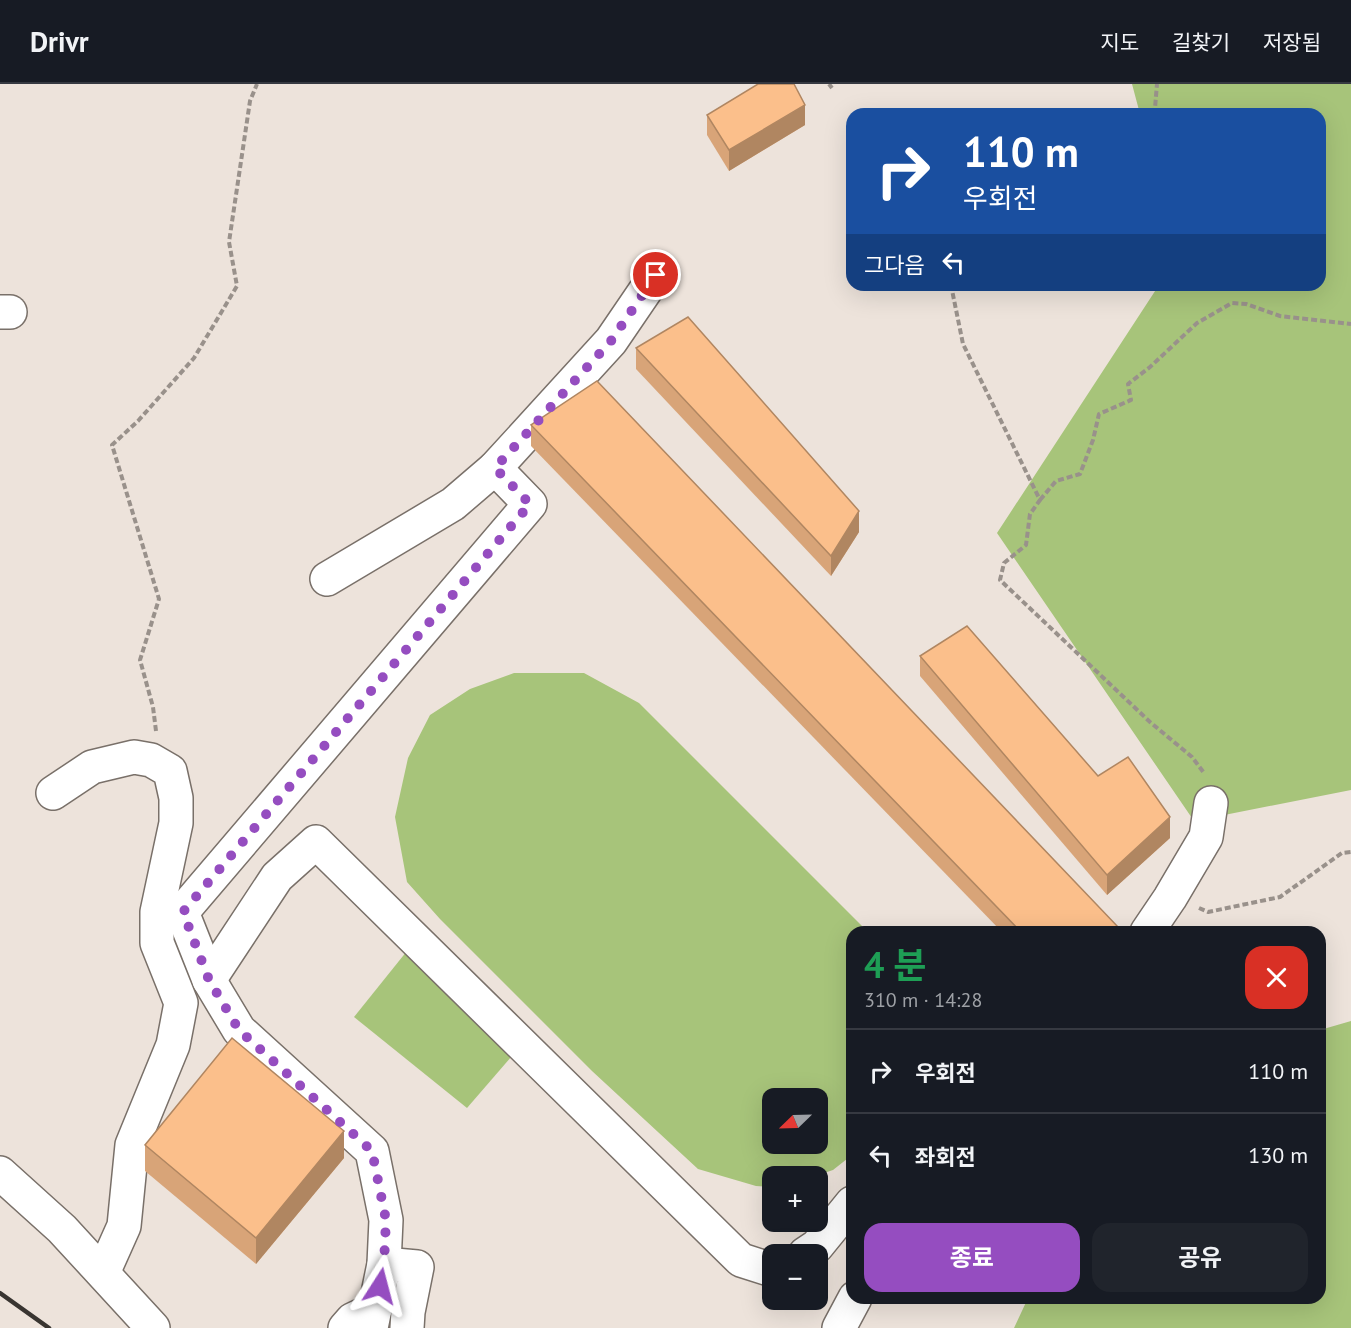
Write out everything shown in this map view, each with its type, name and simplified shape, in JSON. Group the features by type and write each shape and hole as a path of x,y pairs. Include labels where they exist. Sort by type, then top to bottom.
{"lane":[{"path":"327,579 453,504 495,468 611,341 656,275"},
{"path":"345,1328 352,1320 373,1318 384,1264 386,1220 372,1151 239,1030 209,980 183,912 530,504 495,468"},
{"path":"53,793 92,767 134,757 151,760 170,771 176,798 176,823 157,912 157,943 182,1003 173,1045 132,1145 124,1226 103,1273"},
{"path":"1151,926 1206,837 1211,803"},
{"path":"209,980 277,877 316,842 741,1260 762,1267"},
{"path":"0,1173 62,1229 153,1328"},
{"path":"819,1244 846,1210"},
{"path":"384,1264 417,1267 408,1312 408,1328"},
{"path":"839,1328 852,1304"}],"path":[{"path":"170,771 159,751 153,708 140,660 159,599 112,445 138,421 194,358 237,286 229,242 250,101 257,84"},
{"path":"1155,108 1157,84"},
{"path":"952,291 963,344 1040,500"},
{"path":"1211,803 1207,777 1192,757 1150,722 1000,580 1004,563 1026,545 1030,514 1040,500 1056,482 1080,474 1093,440 1099,414 1131,400 1128,384 1150,367 1197,323 1233,303 1246,304 1280,316 1351,324"},
{"path":"1170,898 1208,912 1280,897 1341,854 1351,852"}],"green space":[{"path":"1132,84 1351,84 1351,790 1194,821 997,533 1155,291 1326,291 1326,108 1138,108"},
{"path":"514,673 584,673 639,703 862,926 846,926 846,1160 828,1172 828,1166 762,1166 762,1186 698,1169 592,1071 440,919 407,882 395,817 408,758 430,715 470,689"},
{"path":"411,946 518,1049 467,1108 354,1017"},
{"path":"1351,1021 1351,1328 1014,1328 1025,1304 1326,1304 1326,1028"}],"building":[{"path":"758,84 794,84 805,105 729,150 707,115"},
{"path":"688,317 859,511 831,556 636,348"},
{"path":"597,381 1117,926 1015,926 531,425"},
{"path":"967,626 1098,776 1128,757 1170,817 1107,875 920,656"},
{"path":"232,1038 344,1131 256,1238 145,1145"}],"railway":[{"path":"0,1293 49,1328"}],"route":[{"path":"380,1286 384,1264 386,1220 372,1151 239,1030 209,980 183,912 530,504 495,468 611,341 656,275"}]}
